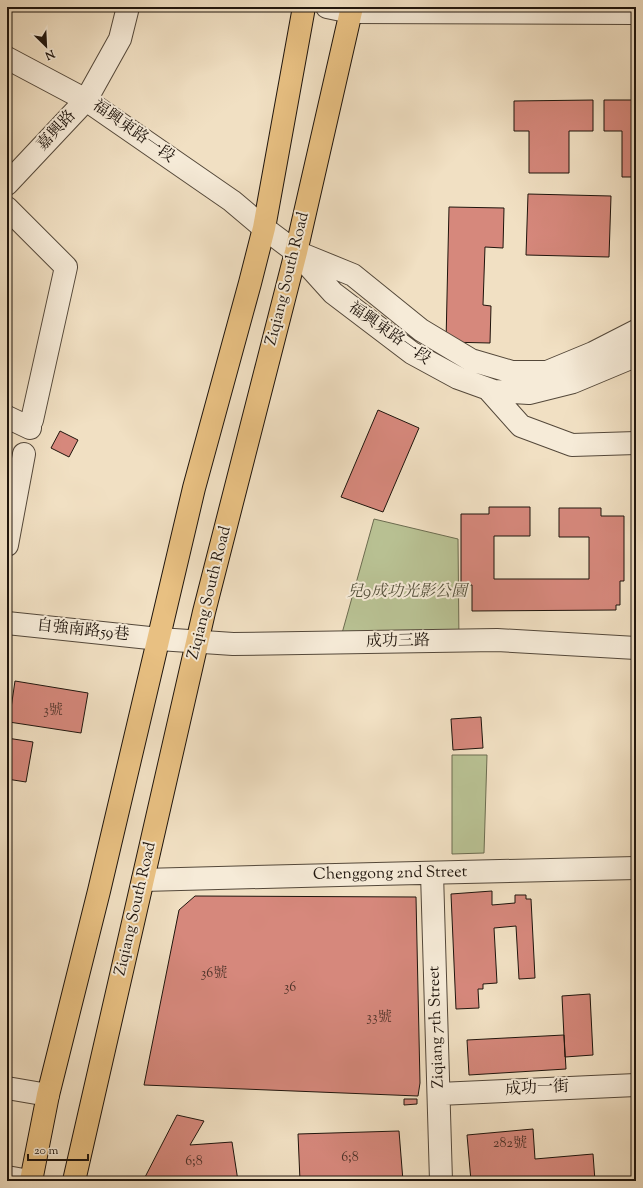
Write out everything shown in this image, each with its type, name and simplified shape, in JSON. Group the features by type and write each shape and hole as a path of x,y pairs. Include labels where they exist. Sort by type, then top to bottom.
{"main road":[{"path":"30,1181 48,1096 99,891 194,488 264,228 304,7"},
{"name":"Ziqiang South Road","path":"74,1181 198,641 296,252 351,10"}],"street":[{"name":"嘉興路","path":"7,184 86,100 120,39 128,7"},
{"path":"327,7 351,10 636,13"},
{"name":"福興東路一段","path":"7,58 86,100 232,201 296,252 333,293 412,353 458,378 494,391 529,393 573,382 628,359 636,354"},
{"path":"7,208 66,267 31,424 7,417"},
{"name":"福興東路一段","path":"296,252 353,275 421,330 471,360 512,372 547,372 593,353 636,331"},
{"path":"488,389 521,426 572,445 636,444"},
{"path":"7,545 24,454"},
{"name":"自強南路59巷","path":"7,623 159,639"},
{"name":"成功三路","path":"159,639 233,644 497,640 636,648"},
{"name":"Chenggong 2nd Street","path":"143,880 636,868"},
{"name":"Ziqiang 7th Street","path":"432,873 441,1181"},
{"name":"成功一街","path":"438,1094 636,1085"},
{"path":"7,1088 48,1096"},
{"path":"7,1177 30,1181"}],"green space":[{"name":"兒9成功光影公園","path":"374,519 458,539 459,643 339,644"},
{"path":"452,755 487,755 484,853 452,854"}],"building":[{"path":"593,100 593,131 569,131 569,173 529,173 529,131 514,131 514,101"},
{"path":"604,100 636,100 636,177 622,177 622,131 604,131"},
{"path":"528,194 611,196 609,257 526,255"},
{"path":"449,207 504,208 503,248 485,247 483,305 491,306 490,343 446,342"},
{"path":"378,410 419,428 383,512 341,497"},
{"path":"60,431 78,440 69,457 51,448"},
{"path":"489,507 530,507 530,536 494,536 494,579 589,579 589,537 559,537 559,508 601,508 601,516 624,516 624,581 620,581 620,605 616,605 616,610 472,611 472,585 461,585 461,514 489,514"},
{"path":"15,681 88,693 81,733 9,722"},
{"path":"481,717 483,748 453,750 451,719"},
{"path":"7,738 33,742 26,782 7,779"},
{"path":"492,891 492,905 515,903 515,895 526,895 526,899 531,899 535,978 519,979 516,926 494,928 497,983 483,984 483,989 478,989 479,1008 456,1009 451,894"},
{"path":"195,896 416,897 420,1083 418,1096 144,1085 179,910"},
{"path":"590,994 593,1055 565,1057 562,996"},
{"path":"564,1035 566,1069 469,1075 467,1040"},
{"path":"404,1099 417,1099 417,1104 404,1105"},
{"path":"177,1115 204,1121 190,1145 232,1142 238,1181 143,1181"},
{"path":"533,1129 535,1159 593,1154 595,1181 471,1181 467,1135"},
{"path":"399,1131 403,1181 300,1181 298,1134"}]}
